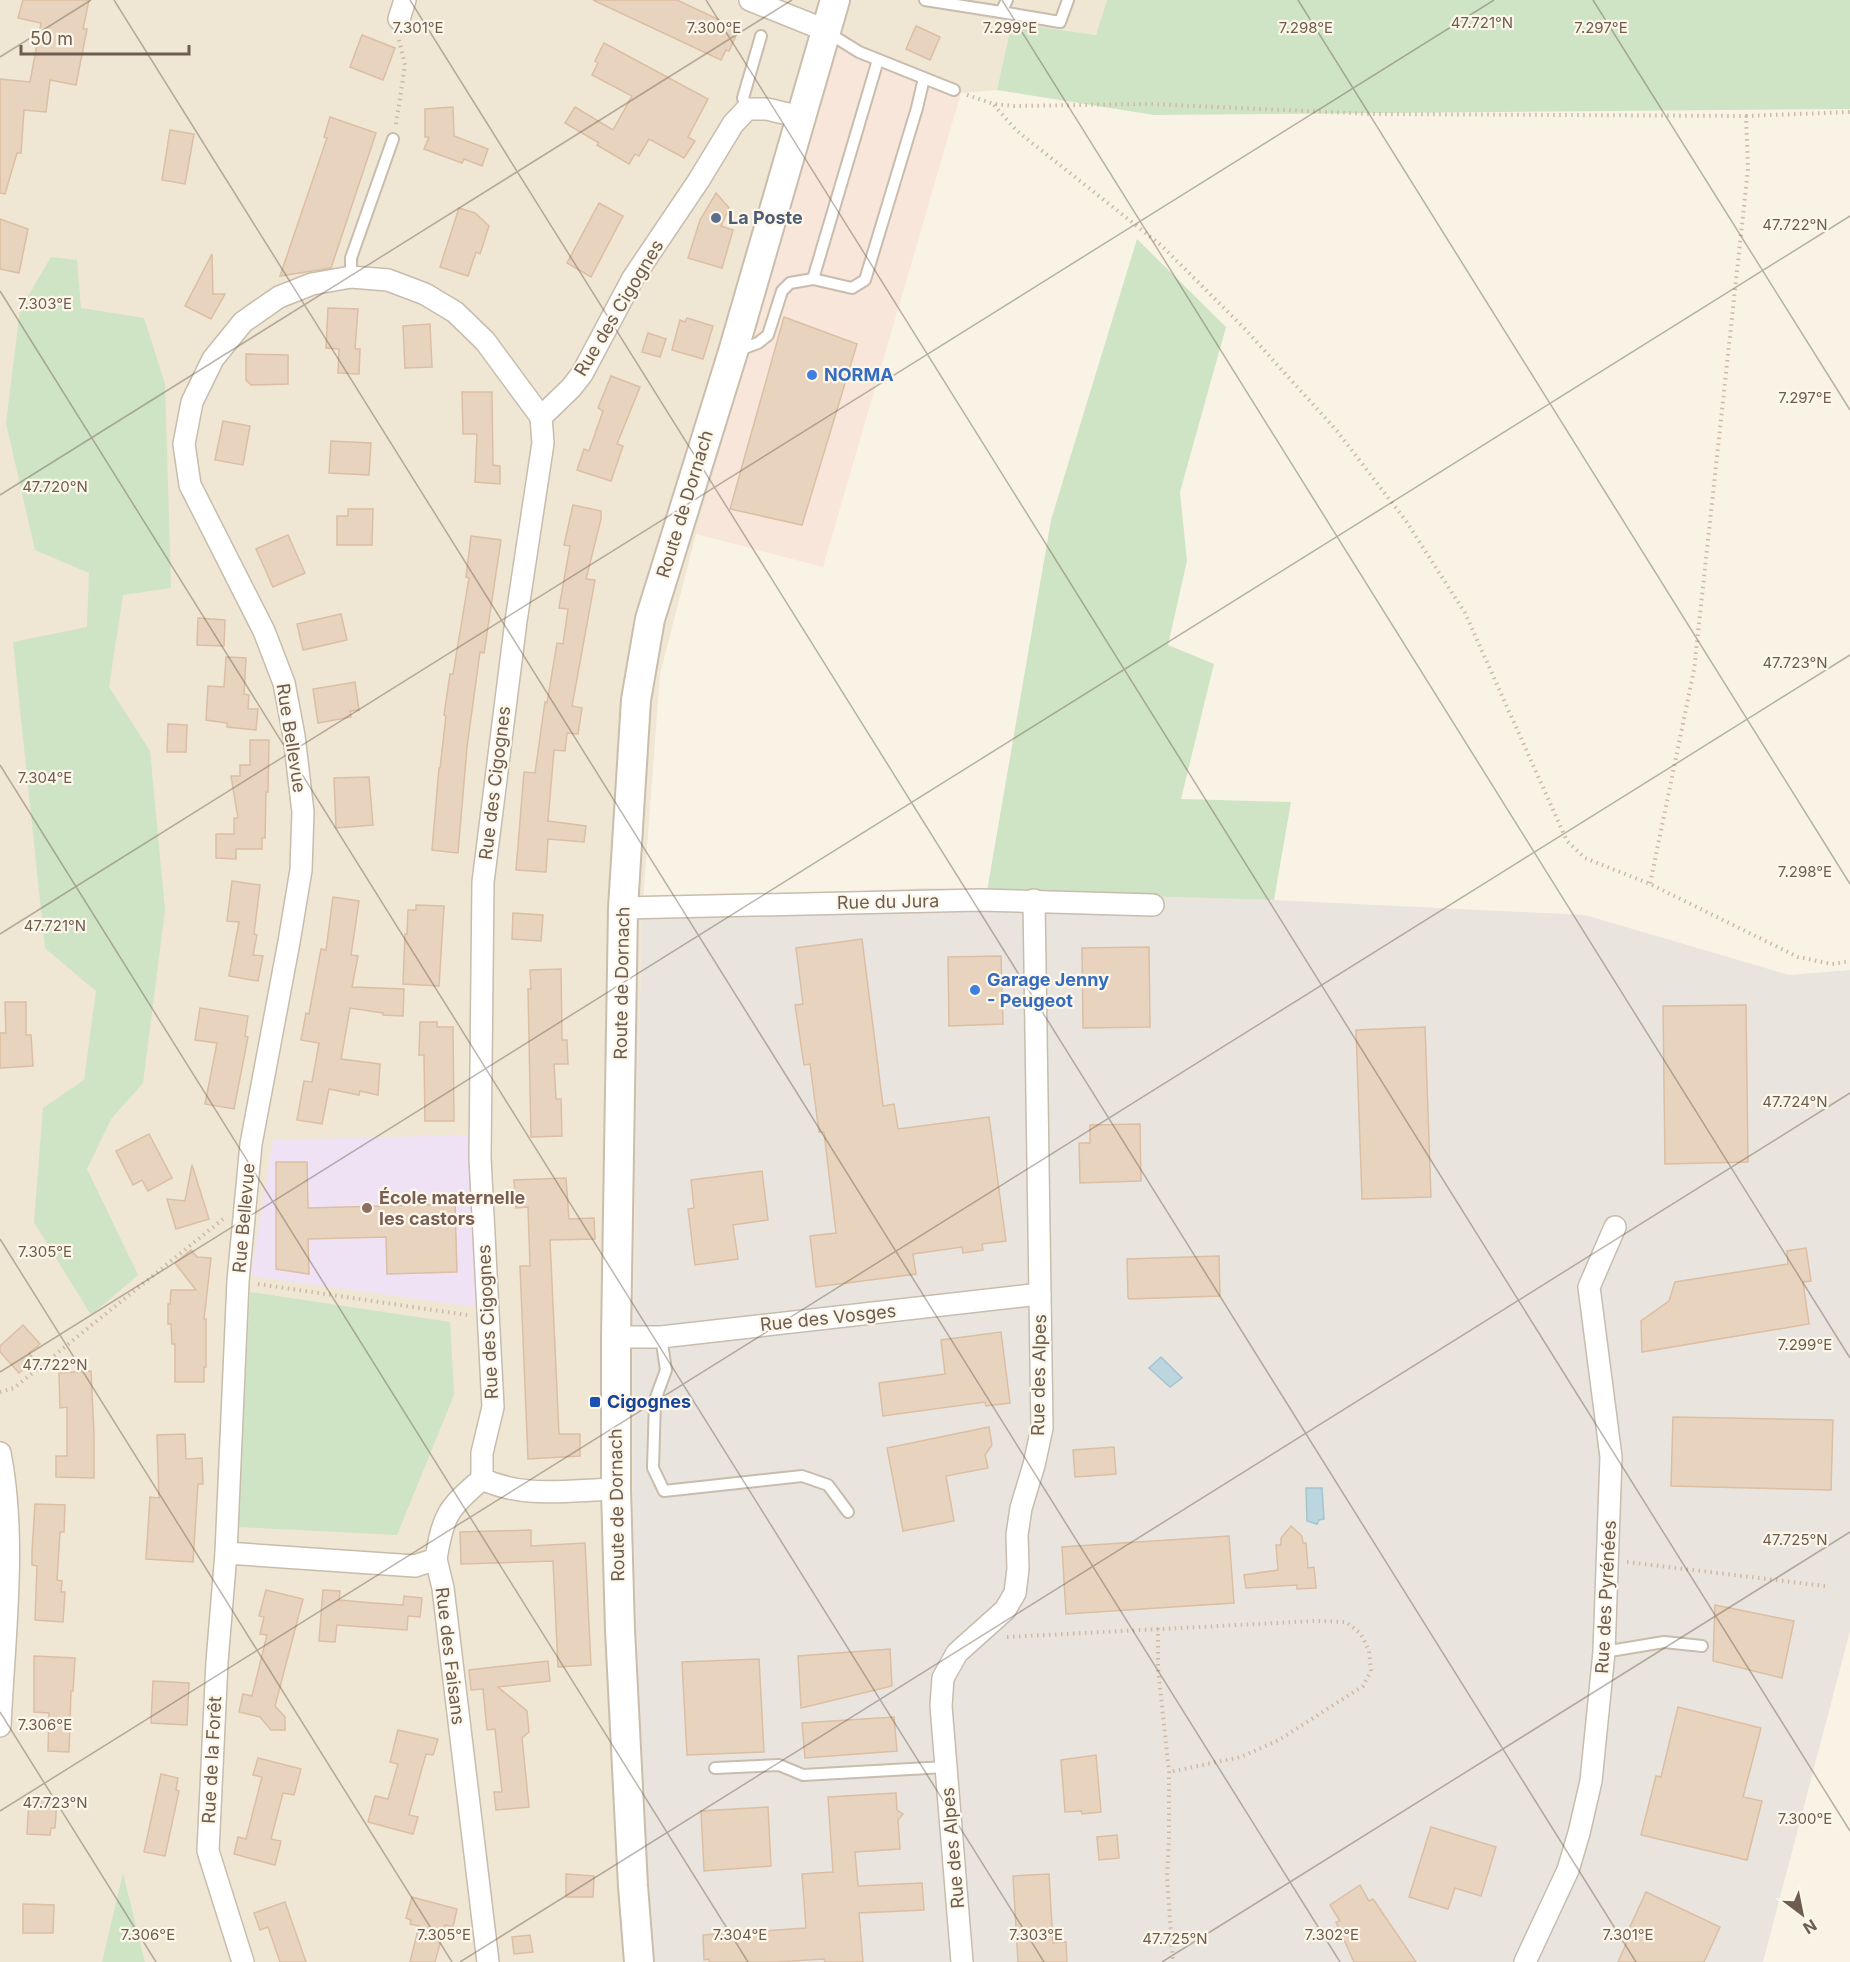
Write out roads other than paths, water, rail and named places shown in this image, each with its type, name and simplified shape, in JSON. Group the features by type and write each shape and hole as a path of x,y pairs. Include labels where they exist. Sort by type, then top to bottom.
{"main road":[{"name":"Route de Dornach","path":"639,1962 620,1630 616,1489 616,1336 623,908 636,700 650,619 733,352 835,0"}],"street":[{"path":"750,0 825,30"},
{"path":"747,109 767,109 800,117"},
{"name":"Rue des Cigognes","path":"482,1479 482,1453 493,1407 480,1158 483,882 516,621 543,443 541,417 582,374 633,278 699,180 733,124 747,109"},
{"name":"Rue Bellevue","path":"226,1553 238,1281 251,1144 301,870 303,812 294,736 284,683 264,630 190,486 184,444 192,402 213,359 243,322 279,297 312,284 351,277 388,280 425,294 456,312 485,341 541,417"},
{"name":"Rue du Jura","path":"623,908 1034,900 1154,905"},
{"name":"Rue des Alpes","path":"962,1962 941,1706 943,1678 957,1653 1005,1610 1015,1593 1018,1569 1017,1535 1021,1508 1042,1428 1034,900"},
{"name":"Rue des Pyrénées","path":"1524,1962 1568,1870 1580,1833 1591,1781 1604,1652 1611,1457 1589,1287 1615,1227"},
{"name":"Rue des Vosges","path":"616,1336 661,1337 1040,1294"},
{"path":"0,1453 9,1528 0,1726"},
{"path":"436,1559 447,1514 460,1498 482,1479 499,1487 530,1493 616,1489"},
{"name":"Rue des Faisans","path":"226,1553 415,1566 436,1559 443,1588 488,1962"},
{"name":"Rue de la Forêt","path":"226,1553 217,1662 208,1851 243,1962"}],"lane":[{"path":"925,0 1060,22 1068,0"},
{"path":"1001,12 1007,0"},
{"path":"825,30 859,52 954,90"},
{"path":"747,109 743,98 761,36"},
{"path":"813,279 878,60"},
{"path":"733,352 758,343 768,335 782,291 790,283 813,279 852,288 866,280 924,78"},
{"path":"351,277 351,258 393,139"},
{"path":"661,1337 666,1370 655,1400 653,1468 664,1491 802,1476 828,1485 848,1512"},
{"path":"1604,1652 1664,1642 1702,1646"},
{"path":"715,1768 779,1765 803,1775 946,1767"}],"water":[{"path":"1161,1357 1182,1378 1170,1387 1149,1368"},
{"path":"1306,1488 1322,1488 1324,1519 1319,1520 1317,1524 1307,1521"}],"place":[{"name":"La Poste","path":"716,218"},
{"name":"NORMA","path":"812,375"},
{"name":"Garage Jenny - Peugeot","path":"975,990"},
{"name":"École maternelle les castors","path":"367,1208"},
{"name":"Cigognes","path":"595,1402"}]}
